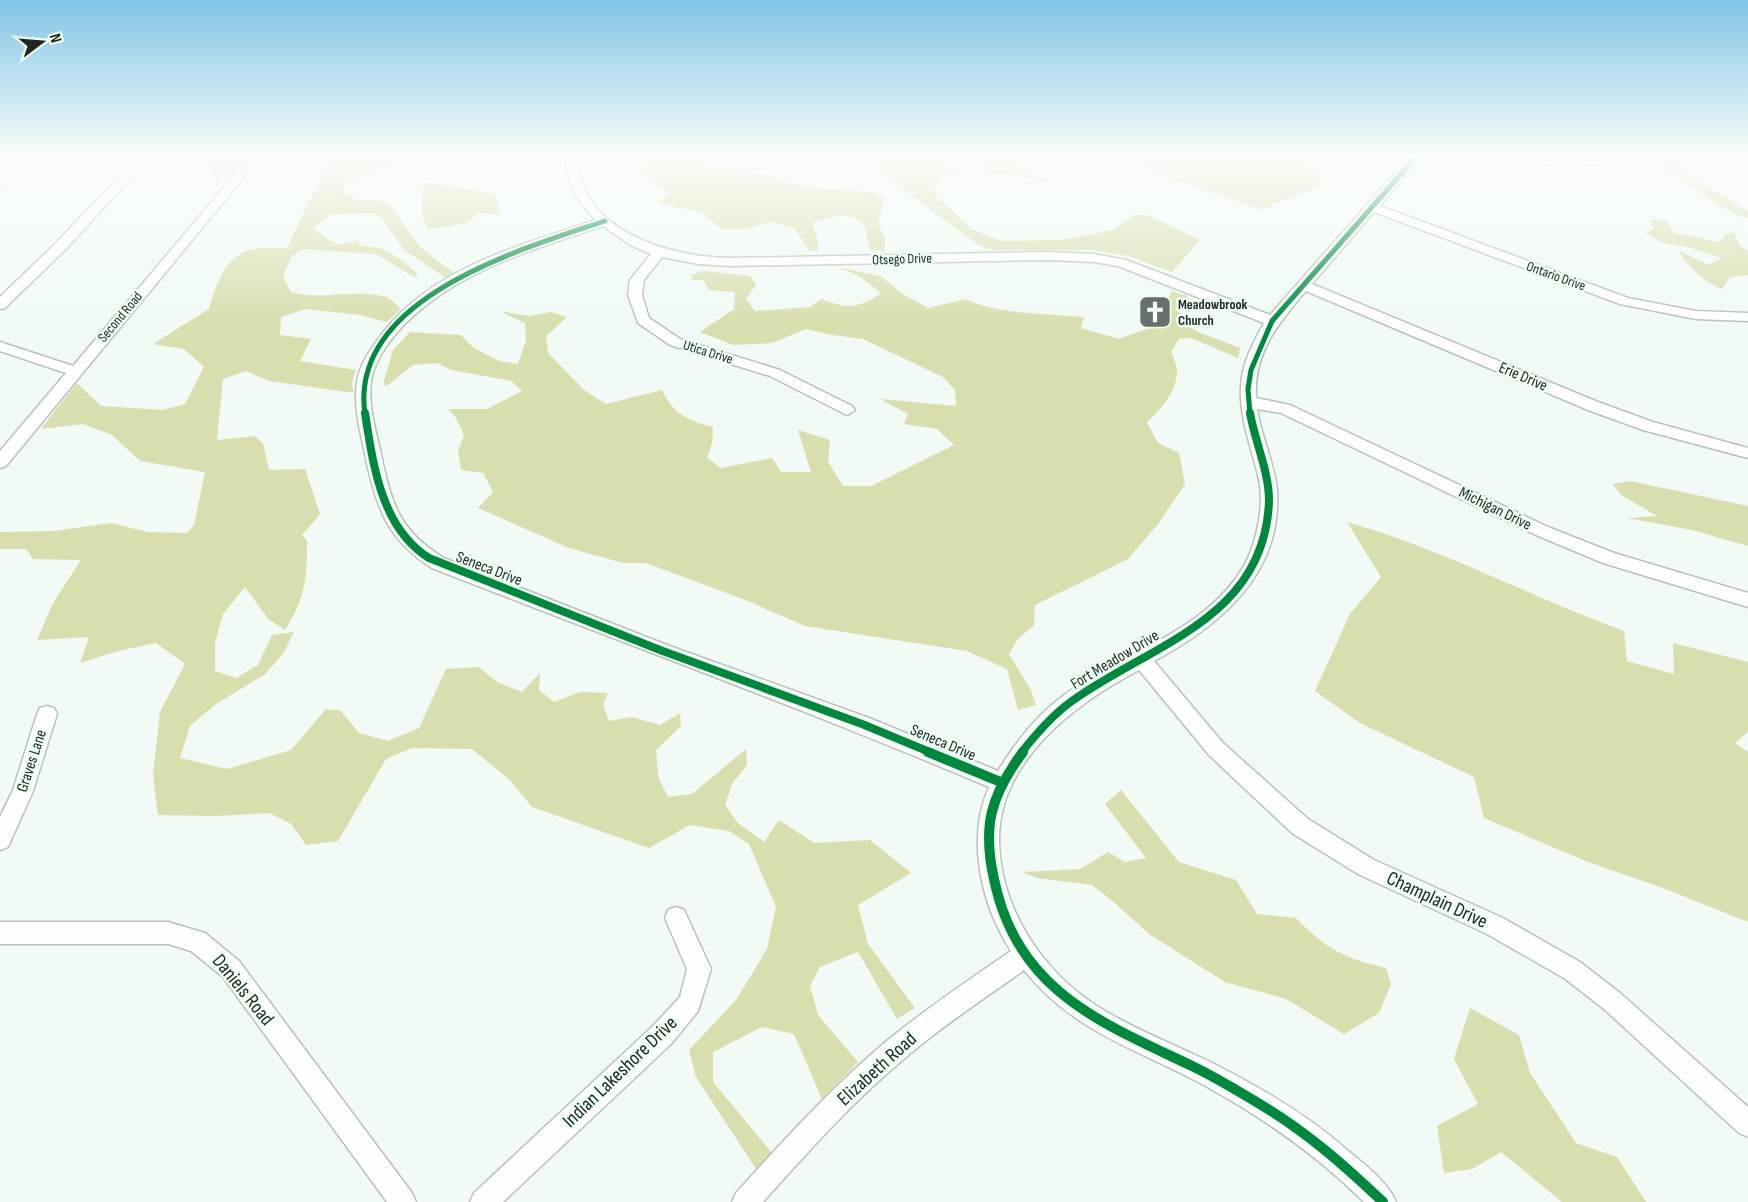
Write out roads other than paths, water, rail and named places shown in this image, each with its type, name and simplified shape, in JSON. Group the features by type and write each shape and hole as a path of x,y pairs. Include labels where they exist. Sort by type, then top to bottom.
{"street":[{"path":"0,305 92,213"},
{"name":"Second Road","path":"0,462 208,213"},
{"name":"Otsego Drive","path":"598,213 605,221 631,240 659,252 707,262 995,256 1094,258 1121,263 1272,321"},
{"name":"Fort Meadow Drive","path":"1366,213 1272,321 1257,349 1251,367 1249,402 1260,458 1267,476 1268,497 1267,520 1252,567 1236,591 1189,632 1091,688 1057,711 1038,732 1003,783 991,808 988,835 990,865 1005,918 1026,955 1057,988 1090,1016 1225,1082 1271,1112 1325,1148 1383,1202"},
{"name":"Ontario Drive","path":"1387,213 1625,301 1696,315 1748,317"},
{"name":"Seneca Drive","path":"605,221 497,259 449,283 408,312 379,346 364,381 364,407 380,491 399,527 413,547 438,563 660,650 862,724 1003,783"},
{"name":"Utica Drive","path":"659,252 637,280 635,295 643,320 675,342 775,373 848,410"},
{"name":"Erie Drive","path":"1303,285 1593,406 1648,426 1748,453"},
{"path":"0,346 74,371"},
{"name":"Michigan Drive","path":"1249,402 1285,409 1542,531 1609,558 1748,600"},
{"name":"Champlain Drive","path":"1142,660 1216,749 1300,826 1365,867 1495,926 1572,970 1612,1001 1748,1124"},
{"name":"Graves Lane","path":"0,840 26,782 47,714"},
{"name":"Indian Lakeshore Drive","path":"483,1202 662,1035 690,1003 699,969 676,918"},
{"name":"Daniels Road","path":"0,933 152,932 168,933 197,940 231,969 403,1202"},
{"name":"Elizabeth Road","path":"744,1202 811,1130 879,1064 945,1011 1026,955"}],"place":[{"name":"Meadowbrook Church","path":"1155,312"}]}
